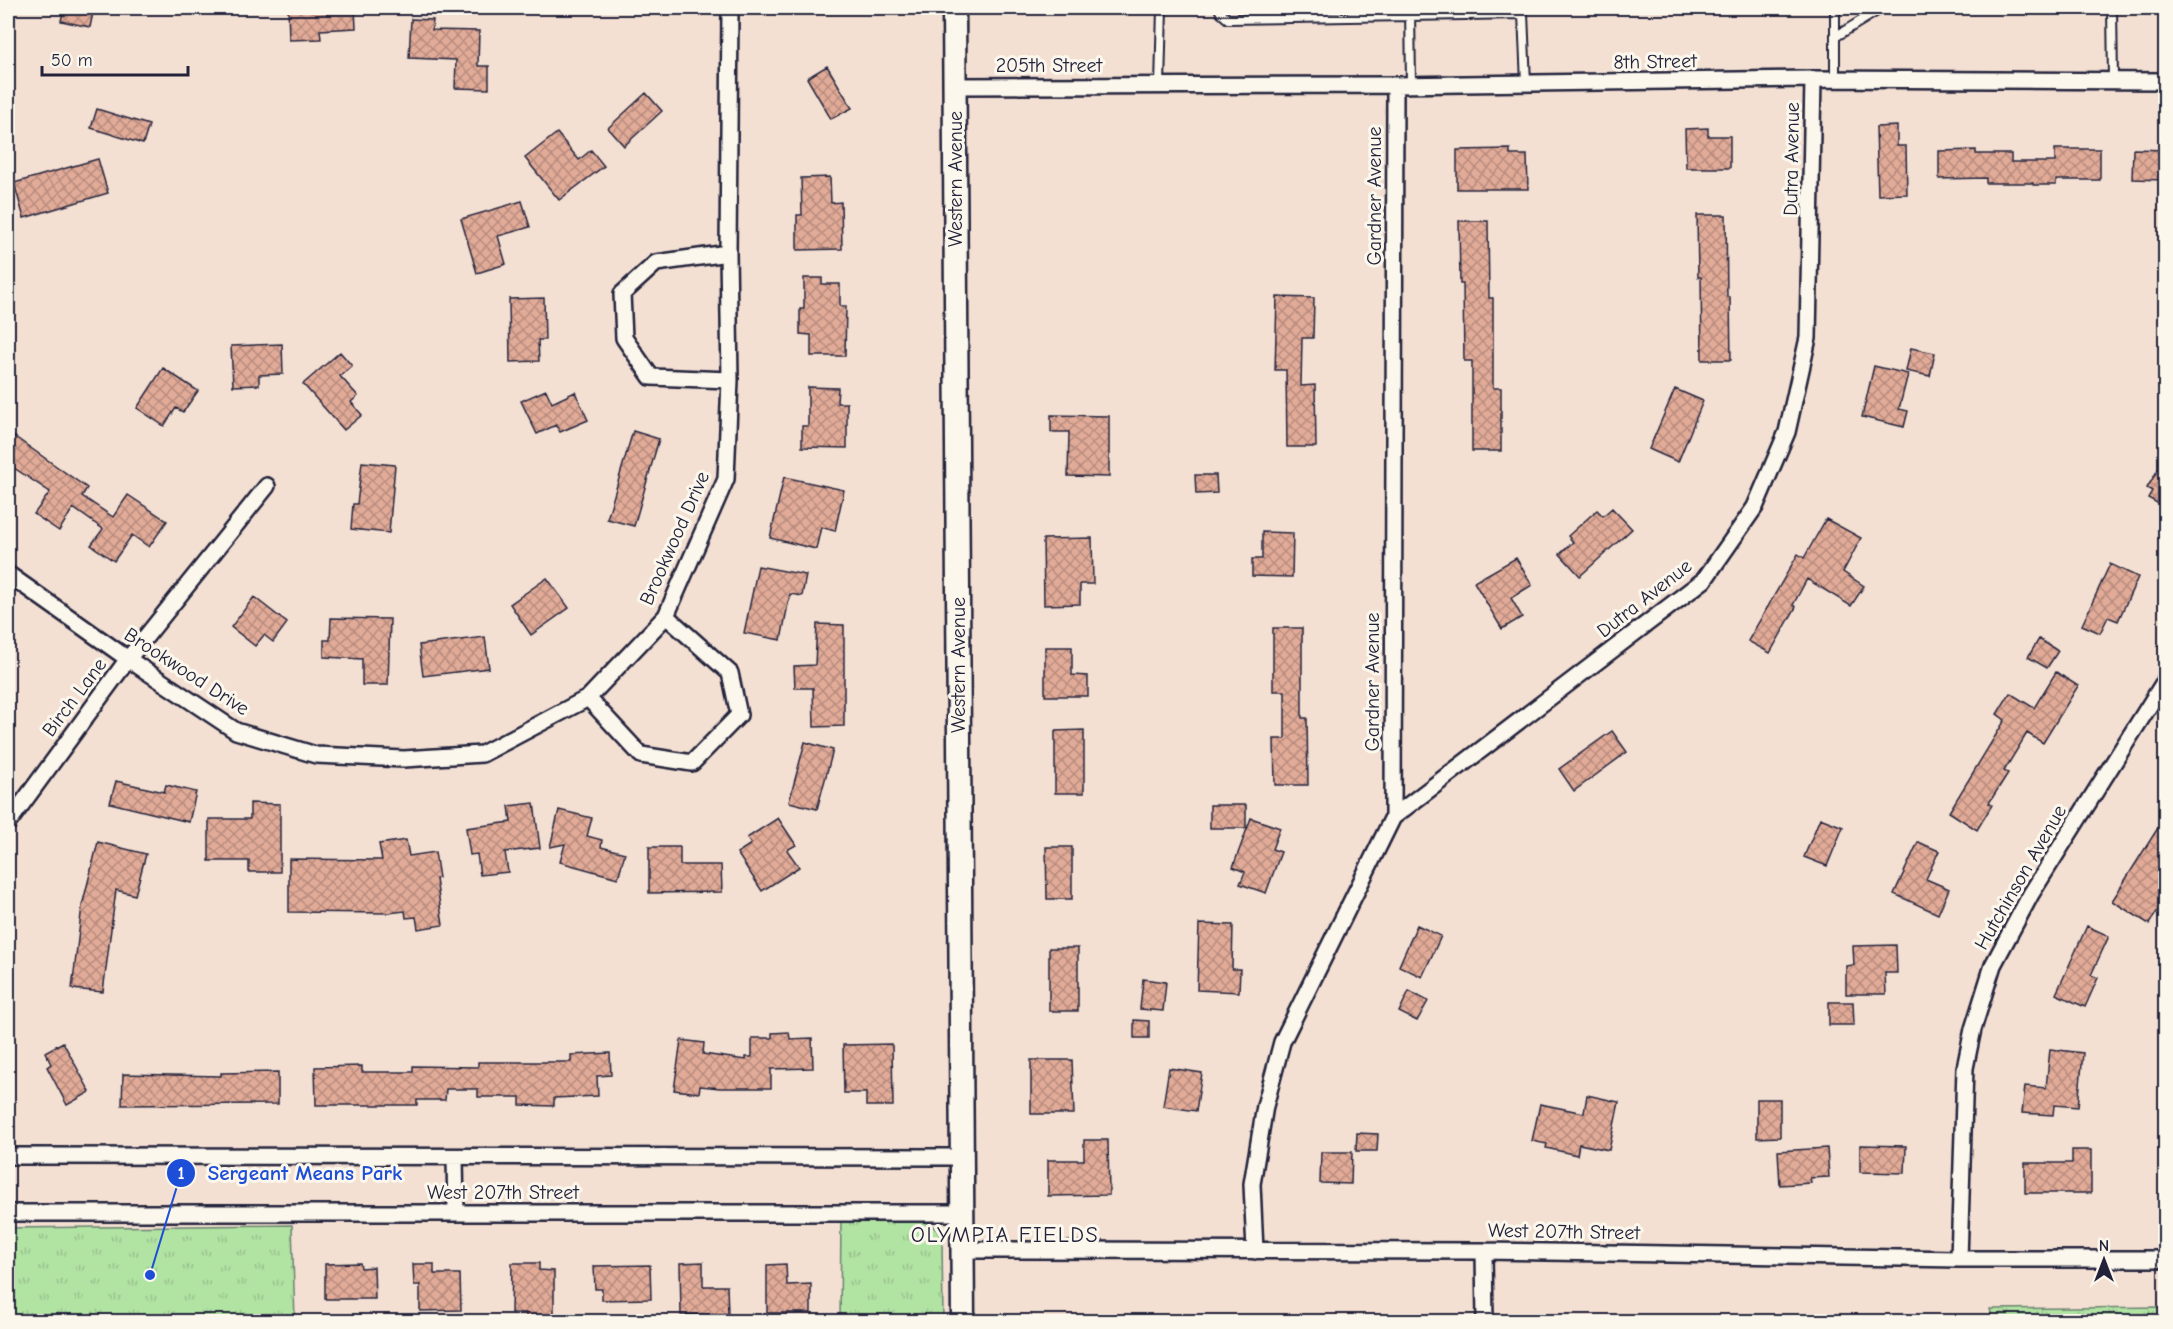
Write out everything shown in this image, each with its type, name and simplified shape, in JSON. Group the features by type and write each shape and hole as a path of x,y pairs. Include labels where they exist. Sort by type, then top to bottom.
{"main road":[{"name":"Western Avenue","path":"954,8 963,1322"}],"street":[{"name":"Brookwood Drive","path":"8,574 128,659 236,731 316,755 404,759 482,754 588,698 666,616 726,479 730,380 728,252 730,8"},
{"name":"8th Street","path":"1144,86 1813,79 2166,81"},
{"name":"Dutra Avenue","path":"1393,817 1704,580 1755,507 1788,432 1808,338 1813,79"},
{"name":"Gardner Avenue","path":"1255,1251 1252,1184 1265,1106 1282,1042 1393,817 1395,85"},
{"name":"205th Street","path":"954,86 1144,86"},
{"path":"728,252 656,262 622,294 624,338 651,377 730,380"},
{"name":"Birch Lane","path":"8,823 128,659 267,486"},
{"path":"588,698 641,755 692,763 739,715 730,673 666,616"},
{"name":"Hutchinson Avenue","path":"1959,1259 1965,1068 1973,1029 1993,965 2031,894 2166,679"},
{"name":"West 207th Street","path":"8,1156 962,1157"},
{"path":"455,1157 456,1213"},
{"name":"West 207th Street","path":"8,1213 962,1213"},
{"name":"West 207th Street","path":"963,1250 1484,1251 1959,1259 2166,1259"},
{"path":"1484,1251 1485,1322"}],"lane":[{"path":"1160,86 1162,8"},
{"path":"1219,8 1228,19 1409,12 1523,11 1526,83"},
{"path":"1834,80 1836,8"},
{"path":"1836,37 1882,8"},
{"path":"2112,8 2113,81"},
{"path":"1409,12 1411,84"}],"green space":[{"path":"841,1218 919,1219 934,1226 942,1238 943,1321 840,1322"},
{"path":"292,1225 295,1321 8,1321 8,1228"},
{"path":"2165,1307 2165,1322 1993,1321 1990,1309"}],"building":[{"path":"64,8 94,8 90,27 61,21"},
{"path":"288,8 355,8 356,28 320,30 321,39 289,40"},
{"path":"411,19 433,20 432,30 479,31 478,66 489,66 489,89 455,88 456,60 409,58"},
{"path":"827,66 852,108 831,119 807,78"},
{"path":"646,93 662,111 624,146 608,128"},
{"path":"97,109 149,125 143,144 91,128"},
{"path":"1897,126 1897,146 1906,146 1907,194 1878,195 1876,127"},
{"path":"1708,128 1708,136 1730,136 1730,168 1686,168 1685,129"},
{"path":"557,133 579,160 591,150 604,166 559,200 525,158"},
{"path":"1510,149 1510,155 1527,155 1528,189 1457,189 1457,150"},
{"path":"2055,149 2100,149 2100,180 2056,180 2056,185 2033,185 2033,183 1986,183 1986,178 1939,179 1939,151 1976,150 1976,154 2011,154 2011,162 2055,162"},
{"path":"2133,149 2166,150 2166,180 2132,179"},
{"path":"98,159 108,193 24,218 14,183"},
{"path":"830,177 831,203 841,202 842,249 797,250 797,215 802,215 801,178"},
{"path":"522,201 530,227 498,236 506,264 477,273 461,219"},
{"path":"1697,215 1726,215 1727,297 1730,297 1731,360 1702,360 1701,277 1698,277"},
{"path":"1459,221 1488,221 1489,298 1493,298 1493,388 1501,388 1501,451 1472,451 1472,361 1464,361"},
{"path":"804,278 822,278 822,284 840,284 840,306 846,306 845,356 811,356 811,335 800,334 800,309 804,309"},
{"path":"1277,297 1314,298 1313,338 1302,338 1301,386 1315,385 1316,447 1287,447 1286,370 1275,370"},
{"path":"544,298 545,340 538,340 539,361 510,362 509,299"},
{"path":"282,344 283,374 259,375 259,385 233,386 231,346"},
{"path":"1911,348 1935,353 1930,376 1906,371"},
{"path":"340,352 352,366 340,376 358,396 351,402 362,415 344,430 303,384"},
{"path":"1874,366 1908,374 1899,409 1908,411 1904,427 1862,417"},
{"path":"163,368 198,391 183,412 176,408 164,426 137,408"},
{"path":"808,387 838,388 837,403 847,403 847,448 802,447 802,426 808,426"},
{"path":"1675,389 1703,401 1678,462 1649,449"},
{"path":"546,390 552,403 575,392 588,420 560,432 556,425 537,434 521,401"},
{"path":"1051,415 1109,416 1109,477 1068,476 1069,432 1051,432"},
{"path":"633,431 659,439 634,526 607,519"},
{"path":"8,432 87,488 82,496 113,517 128,495 167,521 149,547 132,535 114,561 91,545 103,529 73,508 59,531 34,514 50,492 11,466 8,471"},
{"path":"2166,456 2166,508 2148,498 2152,491 2147,488"},
{"path":"362,462 395,465 389,533 351,529 353,504 357,504"},
{"path":"1195,475 1216,475 1217,493 1196,494"},
{"path":"784,477 844,490 835,531 821,527 816,549 770,538"},
{"path":"1612,508 1632,529 1580,576 1560,554 1573,542 1568,536 1597,510 1603,516"},
{"path":"1826,519 1861,538 1843,572 1864,586 1851,606 1807,579 1793,605 1796,607 1770,653 1748,641 1798,554 1804,558"},
{"path":"1262,532 1293,533 1292,577 1252,576 1252,559 1262,559"},
{"path":"1092,538 1093,584 1080,584 1080,604 1044,605 1043,539"},
{"path":"1516,558 1532,585 1511,598 1522,617 1502,629 1474,582"},
{"path":"2110,564 2138,577 2118,621 2108,617 2100,633 2082,625"},
{"path":"758,566 806,575 802,596 790,594 781,640 744,633"},
{"path":"547,578 569,608 531,635 510,604"},
{"path":"254,597 287,623 273,642 264,635 255,646 231,627"},
{"path":"331,618 390,619 388,685 362,685 362,659 324,657 324,640 330,640"},
{"path":"817,624 844,625 844,726 814,727 813,688 795,688 794,666 815,665"},
{"path":"1273,628 1302,628 1302,718 1307,718 1308,785 1275,785 1274,739 1285,739 1285,691 1273,691"},
{"path":"485,637 489,668 423,676 419,645"},
{"path":"2039,639 2058,651 2047,668 2028,657"},
{"path":"1045,647 1072,647 1072,675 1088,676 1088,696 1045,696"},
{"path":"2056,672 2078,686 2043,743 2027,733 2004,771 2008,773 1989,803 1992,805 1977,830 1949,812 2005,720 1997,714 2010,693 2034,708"},
{"path":"1084,730 1084,793 1055,793 1055,731"},
{"path":"1612,731 1627,752 1574,791 1559,769"},
{"path":"805,742 833,750 817,809 789,802"},
{"path":"116,781 164,792 166,785 196,792 189,822 110,803"},
{"path":"250,803 280,804 280,872 249,872 249,861 209,861 209,819 250,819"},
{"path":"534,803 540,848 505,852 508,872 480,875 477,854 470,855 466,828 511,822 509,806"},
{"path":"1210,805 1246,805 1246,828 1210,828"},
{"path":"559,810 592,818 587,836 602,840 601,847 625,853 618,878 560,862 565,844 550,847"},
{"path":"2166,815 2166,898 2149,924 2112,901"},
{"path":"778,818 796,845 787,850 799,867 762,891 737,853 751,844 747,838"},
{"path":"1251,818 1280,828 1272,849 1281,852 1266,893 1240,884 1245,872 1233,867"},
{"path":"1820,818 1843,827 1827,866 1804,857"},
{"path":"406,840 409,856 435,852 439,878 436,879 443,925 418,929 416,917 406,918 405,911 388,913 289,912 289,859 382,860 379,844"},
{"path":"98,842 146,854 135,895 116,890 103,992 72,989 82,906"},
{"path":"1918,842 1939,851 1926,879 1949,889 1938,914 1894,894"},
{"path":"649,847 680,847 680,865 721,865 722,892 649,893"},
{"path":"1046,847 1072,847 1072,899 1047,899"},
{"path":"1199,924 1233,925 1232,969 1240,969 1239,992 1197,990"},
{"path":"1417,925 1441,936 1422,977 1399,966"},
{"path":"2087,926 2109,936 2091,975 2098,978 2085,1007 2056,994"},
{"path":"1896,945 1897,973 1885,973 1886,994 1846,994 1846,966 1854,965 1853,946"},
{"path":"1049,948 1078,948 1078,1011 1049,1011"},
{"path":"1143,979 1166,982 1163,1011 1140,1009"},
{"path":"1409,991 1428,1001 1417,1021 1399,1012"},
{"path":"1829,1002 1853,1002 1854,1025 1829,1025"},
{"path":"1134,1020 1149,1021 1149,1038 1134,1038"},
{"path":"789,1032 790,1039 812,1038 813,1068 771,1069 771,1088 700,1086 699,1093 674,1090 681,1040 704,1043 703,1054 746,1060 746,1057 752,1057 752,1038 772,1038 772,1033"},
{"path":"63,1042 90,1092 67,1105 47,1067 51,1064 45,1052"},
{"path":"892,1044 893,1106 866,1106 866,1093 844,1093 843,1045"},
{"path":"2050,1049 2083,1053 2078,1107 2054,1105 2053,1115 2022,1113 2025,1086 2046,1088"},
{"path":"610,1053 611,1075 597,1076 598,1096 554,1098 554,1106 520,1105 520,1097 478,1097 478,1089 446,1089 445,1100 417,1100 417,1105 316,1105 315,1067 362,1066 362,1072 413,1072 413,1066 478,1067 478,1062 571,1062 571,1055"},
{"path":"1031,1060 1072,1060 1074,1114 1031,1114"},
{"path":"1169,1068 1202,1073 1196,1111 1163,1106"},
{"path":"278,1072 278,1104 122,1105 123,1074 221,1076 221,1073"},
{"path":"1587,1095 1619,1102 1609,1150 1579,1144 1577,1155 1546,1148 1547,1144 1532,1141 1540,1104 1584,1113"},
{"path":"1757,1099 1780,1099 1780,1137 1757,1138"},
{"path":"1357,1133 1378,1134 1377,1151 1356,1151"},
{"path":"1084,1140 1108,1140 1109,1195 1048,1196 1048,1160 1084,1160"},
{"path":"1860,1145 1906,1146 1905,1173 1860,1172"},
{"path":"1827,1148 1829,1177 1810,1178 1811,1183 1780,1185 1778,1151"},
{"path":"2072,1150 2091,1150 2091,1193 2025,1193 2025,1163 2072,1163"},
{"path":"1321,1152 1352,1152 1351,1184 1320,1183"},
{"path":"703,1262 703,1286 727,1286 728,1314 681,1315 680,1263"},
{"path":"360,1263 361,1268 374,1267 375,1299 325,1299 325,1264"},
{"path":"512,1263 539,1263 539,1270 554,1271 554,1322 526,1322 526,1313 511,1313"},
{"path":"413,1264 434,1264 434,1274 460,1274 461,1310 420,1311 420,1285 414,1285"},
{"path":"786,1264 787,1285 811,1284 811,1313 767,1313 767,1265"},
{"path":"650,1265 651,1299 602,1300 602,1289 595,1289 594,1266"}],"place":[{"name":"Sergeant Means Park","path":"150,1275"}],"district":[{"name":"OLYMPIA FIELDS","path":"1005,1234"}]}
